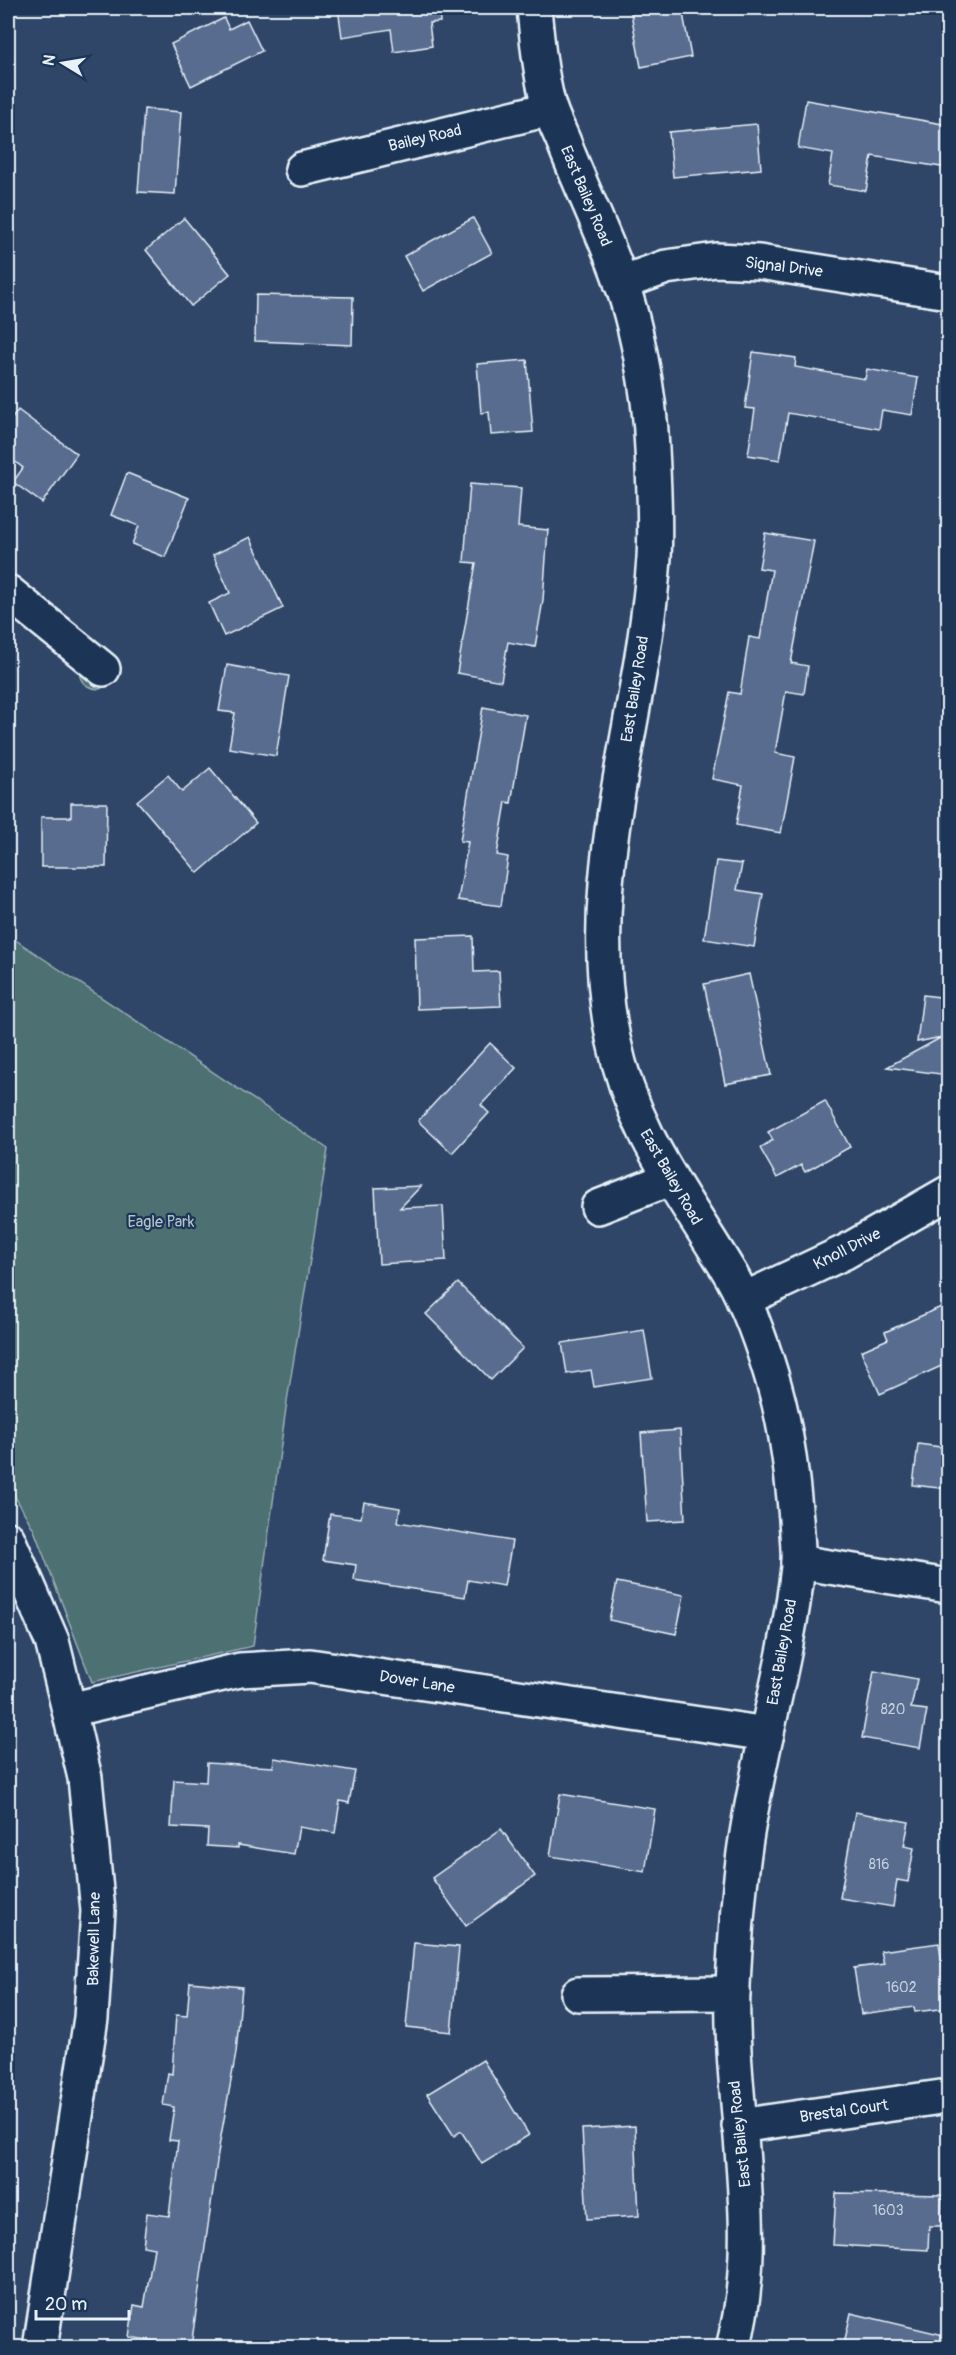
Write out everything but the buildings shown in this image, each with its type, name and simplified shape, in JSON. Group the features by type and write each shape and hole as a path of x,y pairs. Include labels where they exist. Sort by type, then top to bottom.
{"street":[{"name":"East Bailey Road","path":"534,8 539,61 549,109 633,317 652,437 655,511 648,607 611,844 603,923 604,977 614,1040 631,1099 669,1179 733,1279 755,1327 786,1432 793,1487 798,1562 745,1850 733,1993 734,2074 747,2191 748,2261 740,2324 733,2348"},
{"name":"Bailey Road","path":"302,169 549,109"},
{"name":"Signal Drive","path":"621,283 672,266 737,261 759,262 948,292"},
{"path":"8,592 103,669"},
{"path":"598,1207 669,1179"},
{"name":"Knoll Drive","path":"743,1300 845,1251 948,1193"},
{"name":"Bakewell Lane","path":"8,1539 52,1641 69,1710 85,1778 93,1840 98,1911 91,2018 40,2348"},
{"path":"798,1562 948,1586"},
{"name":"Dover Lane","path":"69,1710 240,1670 310,1665 767,1734"},
{"path":"578,1994 733,1993"},
{"name":"Brestal Court","path":"739,2126 948,2096"}],"green space":[{"path":"79,667 111,682 100,689 90,687 81,680"},
{"name":"Eagle Park","path":"8,935 328,1149 287,1401 253,1646 92,1682 34,1530 8,1484"}]}
